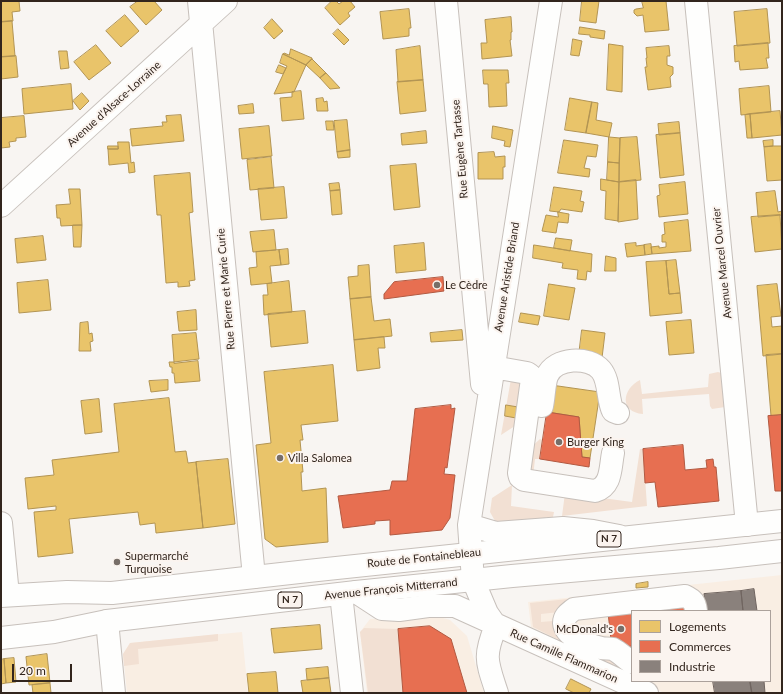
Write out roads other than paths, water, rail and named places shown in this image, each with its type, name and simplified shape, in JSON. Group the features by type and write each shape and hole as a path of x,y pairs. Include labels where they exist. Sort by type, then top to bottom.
{"street":[{"name":"Rue Pierre et Marie Curie","path":"199,1 254,577"},
{"name":"Avenue d'Alsace-Lorraine","path":"1,206 226,1"},
{"name":"Rue Eugène Tartasse","path":"446,1 486,418"},
{"name":"Avenue Aristide Briand","path":"472,580 469,525 551,1"},
{"name":"Avenue Marcel Ouvrier","path":"696,1 747,525"},
{"path":"474,296 503,303"},
{"path":"526,425 533,425 540,422 548,376 553,367 568,361 588,362 602,371 606,379 610,406 613,411 618,413"},
{"path":"493,367 530,375 532,379 520,473 520,477 524,480 595,491 603,489 607,483 613,453"},
{"name":"Route de Fontainebleau","path":"4,596 67,592 112,593 471,553 782,521"},
{"path":"1,523 4,596"},
{"path":"469,525 496,533 563,528 593,531 624,537"},
{"path":"471,553 496,533"},
{"name":"Avenue François Mitterrand","path":"1,638 54,632 108,620 348,593 782,551"},
{"path":"352,693 348,593 382,609 399,610 428,606 455,606 472,580"},
{"path":"472,580 491,620 486,656 497,693"},
{"path":"631,662 612,649 601,648 570,636 565,630 564,625 564,619 568,613 574,609 685,596 693,600 696,610"},
{"name":"Rue Camille Flammarion","path":"455,606 491,620 647,693"},
{"path":"108,620 114,693"}],"place":[{"name":"Le Cèdre","path":"437,285"},
{"name":"Burger King","path":"559,442"},
{"name":"Villa Salomea","path":"280,458"},
{"name":"Supermarché Turquoise","path":"117,562"},
{"name":"McDonald's","path":"621,629"}]}
